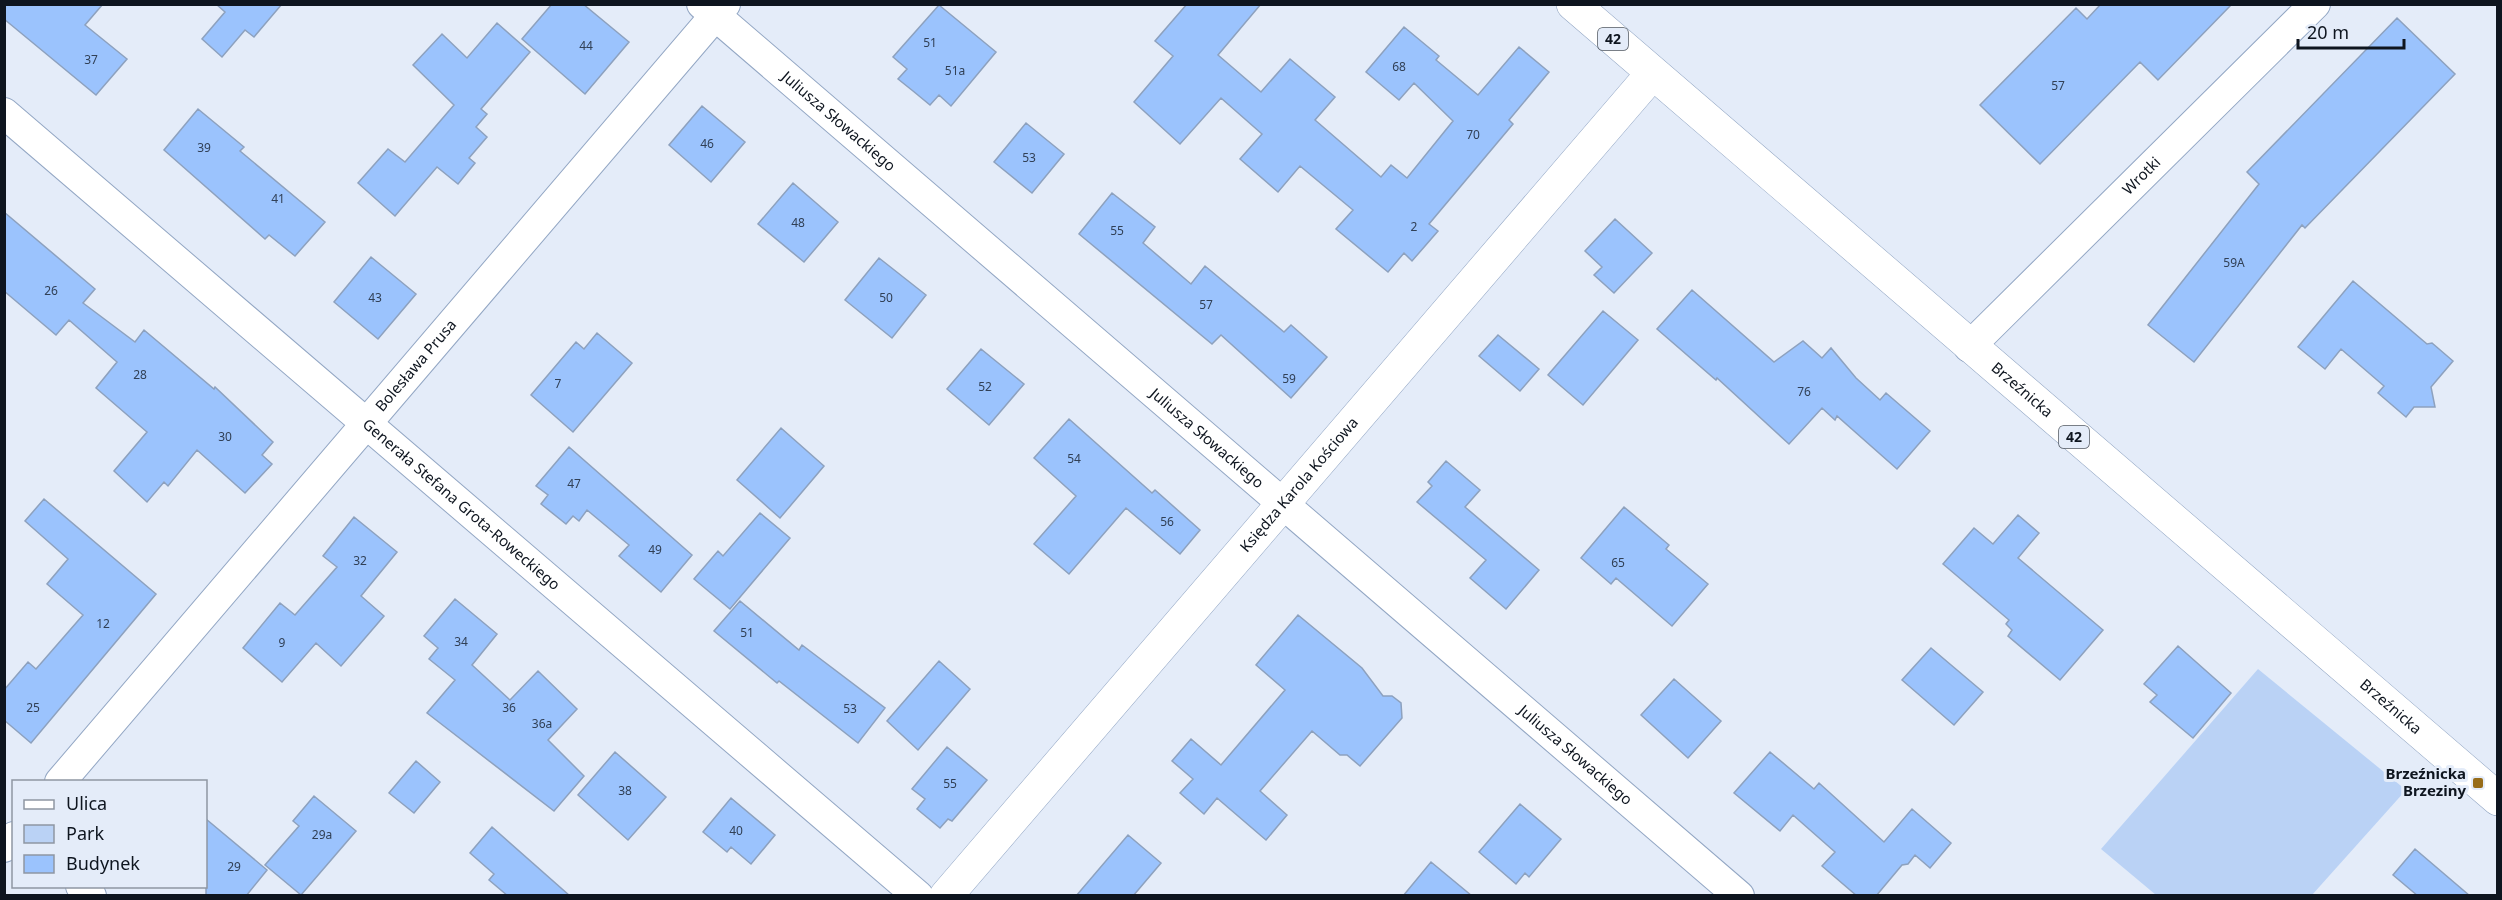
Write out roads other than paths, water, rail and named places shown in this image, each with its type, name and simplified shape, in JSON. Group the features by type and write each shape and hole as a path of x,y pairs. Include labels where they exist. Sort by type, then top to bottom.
{"main road":[{"name":"Brzeźnicka","path":"1573,4 1969,347 2498,799"},
{"name":"Księdza Karola Kościowa","path":"946,896 1652,74"}],"street":[{"name":"Wrotki","path":"1969,347 2315,4"},
{"name":"Bolesława Prusa","path":"62,780 367,422 714,8"},
{"name":"Juliusza Słowackiego","path":"714,8 1282,504 1739,896"},
{"name":"Generała Stefana Grota-Roweckiego","path":"4,113 918,896"}],"place":[{"name":"Brzeźnicka Brzeziny","path":"2478,783"}]}
